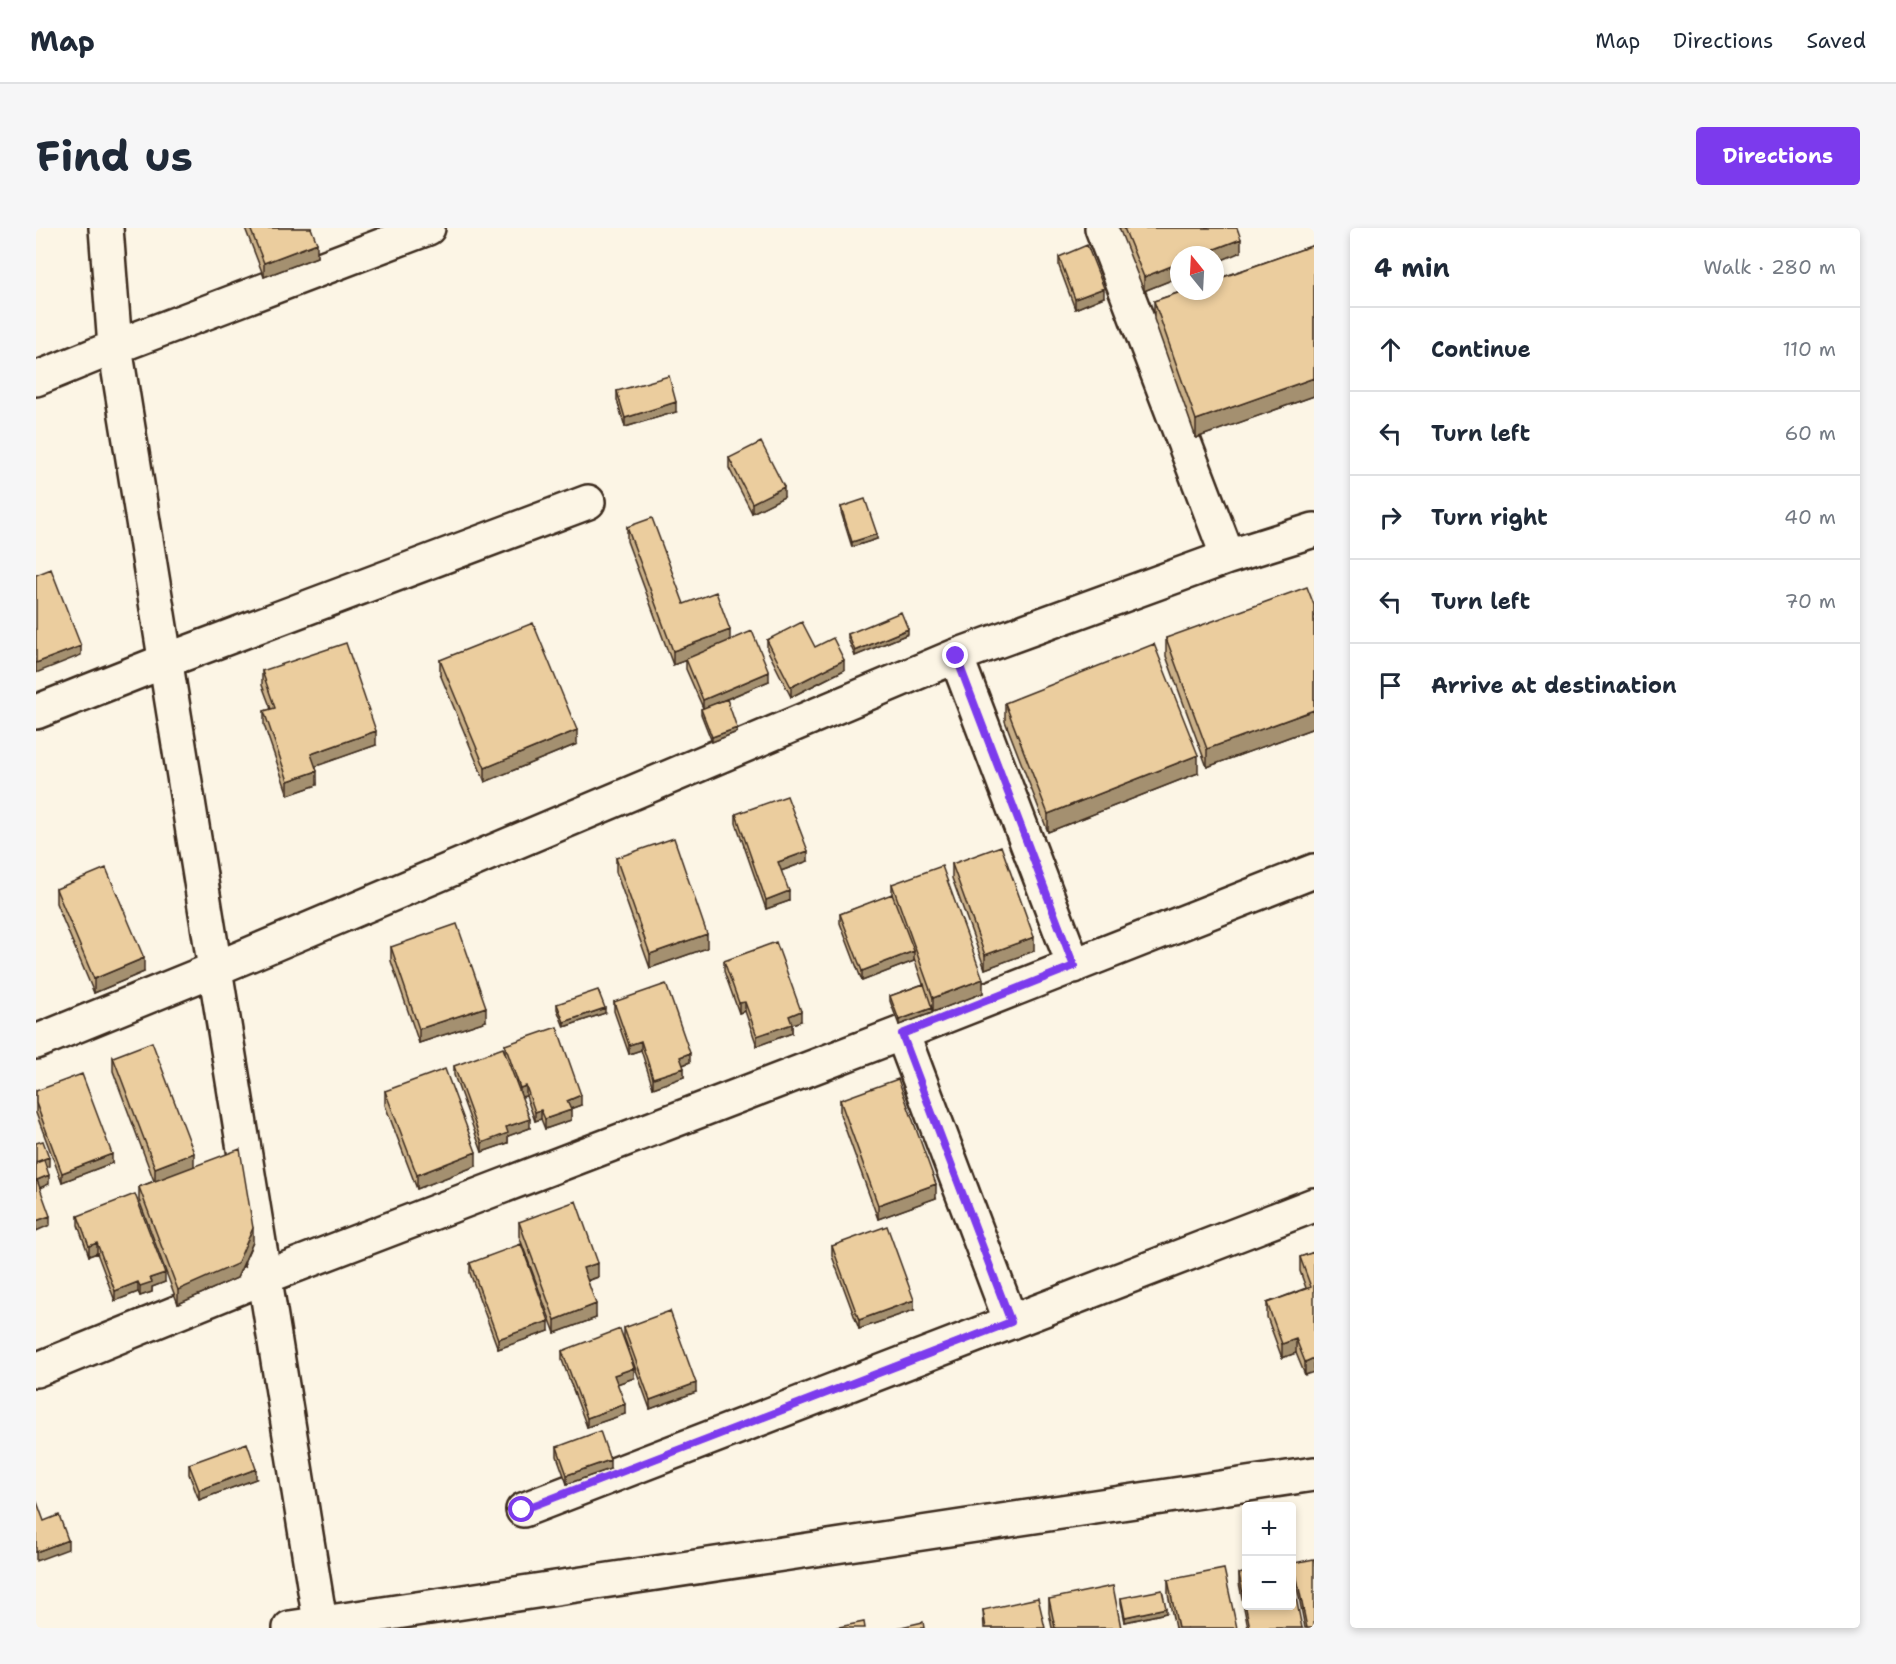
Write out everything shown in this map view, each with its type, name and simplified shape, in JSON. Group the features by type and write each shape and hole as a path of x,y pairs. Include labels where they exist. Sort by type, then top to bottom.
{"street":[{"path":"106,228 115,347 265,1277 310,1626 1314,1474"},
{"path":"36,379 428,228"},
{"path":"1102,228 1228,557"},
{"path":"36,712 588,502"},
{"path":"36,1042 215,969 956,656 1228,557 1314,530"},
{"path":"956,656 1074,966"},
{"path":"36,1370 265,1277 902,1034 1314,872"},
{"path":"902,1034 1011,1322"},
{"path":"522,1510 1314,1205"}],"building":[{"path":"250,228 311,228 317,243 264,263"},
{"path":"1124,228 1237,228 1241,239 1223,246 1170,246 1170,267 1144,277"},
{"path":"1087,245 1104,288 1075,299 1059,257"},
{"path":"1314,245 1314,378 1196,420 1154,301 1170,296 1170,300 1224,300 1224,277"},
{"path":"669,376 676,402 625,418 617,391"},
{"path":"761,442 784,487 752,503 729,458"},
{"path":"865,499 877,534 852,542 841,507"},
{"path":"652,518 684,604 716,592 730,630 673,651 627,527"},
{"path":"51,569 81,646 36,663 36,575"},
{"path":"1307,587 1314,605 1314,710 1207,749 1166,638"},
{"path":"901,612 908,629 855,651 848,634"},
{"path":"802,622 815,647 833,638 844,660 791,687 767,640"},
{"path":"533,623 577,730 485,768 440,660"},
{"path":"752,631 769,672 703,700 686,659"},
{"path":"346,643 376,731 311,754 317,771 288,781 264,711 275,708 262,671"},
{"path":"1154,644 1198,755 1048,814 1005,703"},
{"path":"727,699 737,728 712,737 701,709"},
{"path":"787,796 808,851 778,862 789,891 766,900 736,814"},
{"path":"674,838 707,934 650,954 616,858"},
{"path":"1001,846 1034,937 985,955 952,864"},
{"path":"942,866 983,979 933,998 892,884"},
{"path":"106,868 144,958 94,979 56,889"},
{"path":"892,894 914,951 862,971 840,914"},
{"path":"457,924 486,1007 419,1029 391,947"},
{"path":"776,942 801,1011 789,1016 792,1024 757,1036 745,1002 739,1003 724,961"},
{"path":"666,984 690,1053 680,1057 684,1068 653,1078 641,1041 629,1045 614,1002"},
{"path":"924,984 932,1008 899,1020 890,996"},
{"path":"598,990 605,1008 564,1022 557,1004"},
{"path":"557,1027 581,1095 567,1101 571,1110 545,1119 541,1110 535,1112 526,1086 520,1088 505,1045"},
{"path":"152,1042 194,1153 155,1168 113,1057"},
{"path":"503,1048 530,1119 506,1127 508,1133 482,1143 454,1066"},
{"path":"445,1069 476,1152 417,1175 385,1091"},
{"path":"82,1074 112,1154 62,1173 36,1103 36,1091"},
{"path":"898,1079 936,1184 878,1205 840,1100"},
{"path":"43,1141 49,1157 36,1162 36,1143"},
{"path":"240,1149 253,1228 237,1264 178,1290 139,1187"},
{"path":"44,1160 49,1175 37,1180 50,1216 36,1221 36,1163"},
{"path":"135,1194 165,1273 150,1278 152,1282 140,1286 138,1282 115,1291 97,1243 89,1246 78,1216"},
{"path":"576,1201 598,1263 583,1268 596,1304 555,1320 519,1222"},
{"path":"887,1226 914,1300 859,1320 832,1246"},
{"path":"521,1244 549,1321 498,1339 470,1263"},
{"path":"1314,1252 1314,1358 1305,1362 1296,1339 1282,1344 1267,1303 1311,1287 1300,1257"},
{"path":"670,1311 696,1383 650,1400 624,1328"},
{"path":"620,1329 634,1368 614,1375 625,1404 587,1418 562,1351"},
{"path":"600,1431 610,1460 567,1475 557,1447"},
{"path":"247,1443 256,1469 199,1490 189,1464"},
{"path":"36,1502 44,1521 59,1515 68,1540 36,1552"},
{"path":"1314,1559 1314,1628 1307,1628 1296,1563"},
{"path":"1224,1569 1237,1628 1178,1628 1168,1580"},
{"path":"1242,1573 1242,1589 1239,1574"},
{"path":"1113,1586 1121,1628 1055,1628 1049,1599"},
{"path":"1162,1590 1166,1608 1125,1617 1121,1598"},
{"path":"1296,1597 1302,1628 1250,1628 1246,1610 1296,1610"},
{"path":"1038,1598 1045,1628 986,1628 983,1610"},
{"path":"864,1622 865,1628 834,1628"},
{"path":"923,1622 924,1628 897,1628"}],"route":[{"path":"522,1510 1011,1322 902,1034 1074,966 956,656"}]}
